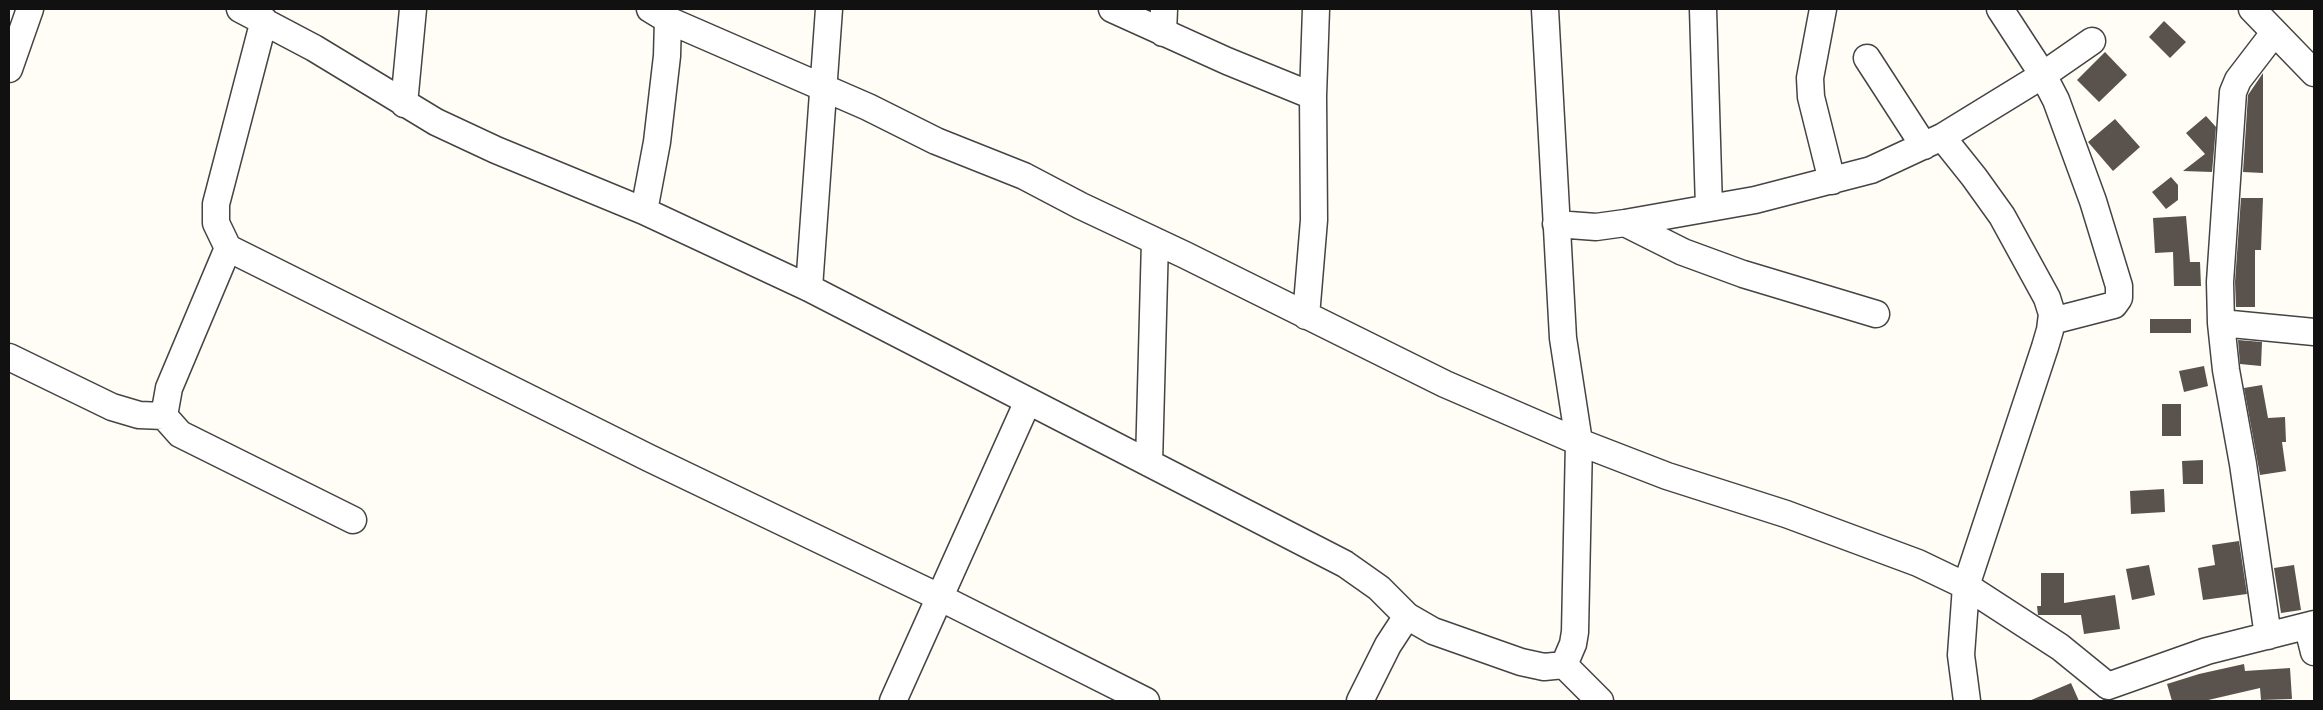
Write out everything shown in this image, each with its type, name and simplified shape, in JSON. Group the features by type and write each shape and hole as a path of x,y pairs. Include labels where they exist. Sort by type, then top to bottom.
{"street":[{"path":"9,69 30,9"},
{"path":"240,9 314,48 436,122 496,150 644,211 809,288 1345,564 1379,588 1407,616 1433,631 1521,662 1544,667 1564,665"},
{"path":"404,104 413,9"},
{"path":"809,288 828,9"},
{"path":"1112,9 1163,21 1227,61 1313,96"},
{"path":"1306,316 1314,220 1313,96 1316,9"},
{"path":"1546,9 1563,338 1579,442 1574,632 1573,644 1564,665"},
{"path":"1703,9 1709,208"},
{"path":"1823,9 1810,78 1810,97 1832,181"},
{"path":"2000,9 2043,75 2066,125 2090,193 2120,295 2118,302 2110,306 2052,321"},
{"path":"2252,9 2314,73"},
{"path":"644,211 657,142 659,14 822,89 868,107 951,148 1024,176 1081,206 1445,384 1579,442 1667,476 1786,514 1858,540 1966,586 2060,647 2114,694 2207,651 2268,636 2312,635"},
{"path":"264,20 216,204 216,223 228,248 666,466 939,597 1139,700"},
{"path":"2268,636 2243,464 2226,370 2220,322 2220,282 2234,92 2238,80 2274,33"},
{"path":"1556,224 1596,227 1625,223 1755,200 1872,170 1933,142 2043,75 2092,41"},
{"path":"1867,58 1933,142 1974,177 2024,253 2048,298 2052,321 1966,586 1961,655 1967,701"},
{"path":"1625,223 1682,252 1744,274 1876,314"},
{"path":"1149,463 1155,241"},
{"path":"164,416 169,388 228,248"},
{"path":"2220,322 2314,332"},
{"path":"9,356 112,407 139,415 164,416 180,434 353,520"},
{"path":"893,701 1028,401"},
{"path":"1360,701 1388,645 1407,616"},
{"path":"1564,665 1598,701"}],"building":[{"path":"2164,21 2186,42 2170,58 2149,37"},
{"path":"2105,52 2127,75 2099,102 2077,80"},
{"path":"2263,73 2263,173 2243,172 2248,95"},
{"path":"2206,116 2216,127 2212,172 2183,171 2205,154 2186,133"},
{"path":"2115,119 2140,147 2113,171 2088,142"},
{"path":"2171,177 2178,185 2178,200 2166,209 2152,192"},
{"path":"2241,198 2263,198 2261,250 2255,250 2255,307 2236,307 2235,282"},
{"path":"2186,216 2190,262 2200,262 2201,286 2174,286 2173,252 2155,253 2153,218"},
{"path":"2150,319 2191,319 2191,333 2150,333"},
{"path":"2238,340 2262,342 2261,366 2240,364"},
{"path":"2204,366 2208,386 2184,392 2179,371"},
{"path":"2262,385 2268,418 2285,417 2286,442 2282,442 2286,471 2260,475 2244,388"},
{"path":"2162,404 2181,404 2181,436 2162,436"},
{"path":"2203,460 2203,484 2183,484 2182,461"},
{"path":"2164,489 2165,512 2131,514 2130,491"},
{"path":"2239,541 2247,594 2203,600 2198,568 2215,565 2212,545"},
{"path":"2149,565 2155,595 2132,600 2126,569"},
{"path":"2294,565 2301,610 2281,613 2274,568"},
{"path":"2041,573 2064,573 2064,603 2115,595 2120,629 2084,634 2081,615 2038,615 2037,606 2041,606"},
{"path":"2244,664 2245,671 2290,668 2292,699 2261,700 2260,688 2204,701 2172,701 2167,684 2199,674"},
{"path":"2071,683 2079,701 2029,701"}]}
